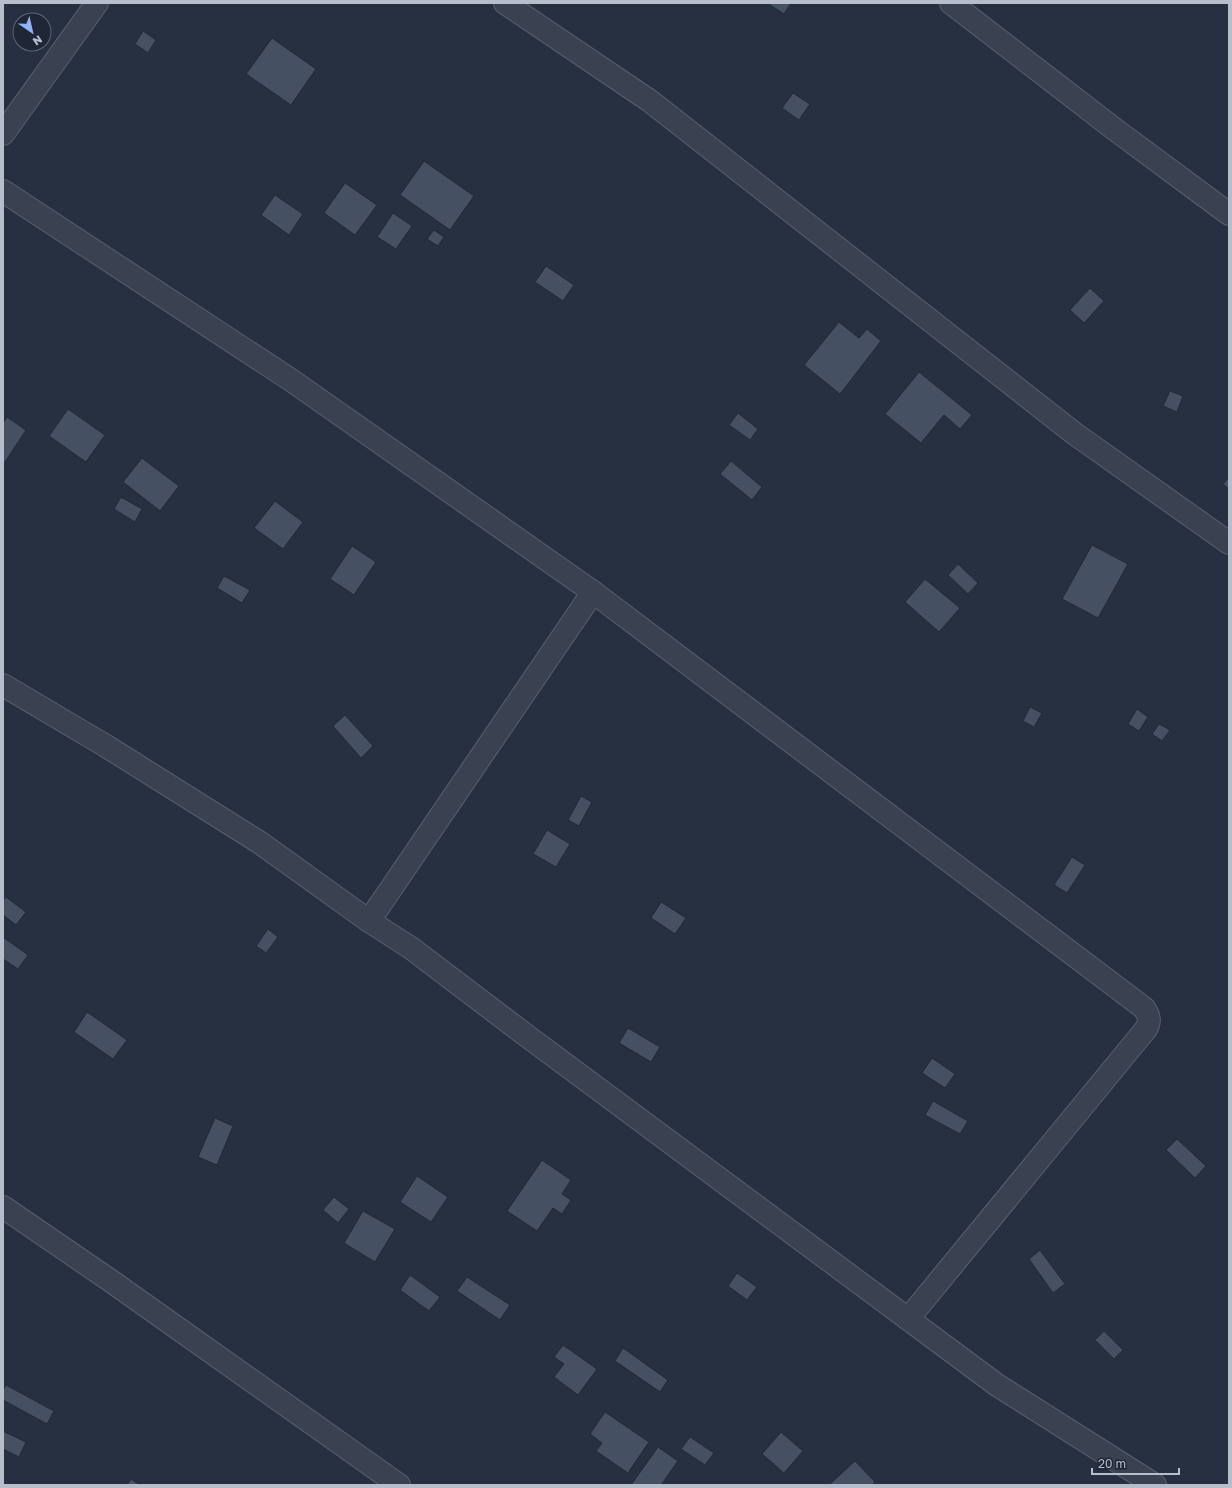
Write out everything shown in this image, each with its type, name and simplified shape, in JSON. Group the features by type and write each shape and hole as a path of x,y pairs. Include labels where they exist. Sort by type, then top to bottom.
{"street":[{"path":"3,134 96,3"},
{"path":"505,3 650,101 1075,434 1229,543"},
{"path":"951,3 1113,128 1229,214"},
{"path":"3,191 291,380 593,592 1147,1012 1149,1025 1146,1029 908,1320"},
{"path":"369,921 593,592"},
{"path":"3,685 106,746 259,842 369,921 411,948 997,1385 1155,1485"},
{"path":"3,1207 111,1280 399,1485"}],"building":[{"path":"767,3 791,3 784,14"},
{"path":"143,31 156,40 148,53 135,44"},
{"path":"272,38 316,69 291,105 246,74"},
{"path":"793,93 810,104 799,120 782,108"},
{"path":"424,161 474,196 450,230 400,195"},
{"path":"345,183 377,205 355,235 324,213"},
{"path":"275,195 303,214 289,235 261,215"},
{"path":"393,213 412,226 396,249 377,237"},
{"path":"434,230 444,237 438,246 427,239"},
{"path":"546,266 574,285 563,301 535,282"},
{"path":"1090,288 1104,301 1084,323 1070,310"},
{"path":"839,322 859,338 867,329 881,341 840,394 804,365"},
{"path":"919,372 972,415 960,429 944,415 921,443 885,414"},
{"path":"1170,391 1183,396 1177,412 1163,406"},
{"path":"68,409 105,435 86,462 49,436"},
{"path":"738,413 758,429 750,440 729,425"},
{"path":"7,417 26,430 3,465 3,423"},
{"path":"142,458 179,486 160,511 123,482"},
{"path":"731,461 762,487 752,500 720,474"},
{"path":"1229,477 1229,489 1223,484"},
{"path":"121,497 142,509 135,522 114,509"},
{"path":"275,501 303,522 283,549 254,528"},
{"path":"1092,545 1128,564 1098,618 1062,599"},
{"path":"352,546 376,562 354,595 330,579"},
{"path":"958,564 978,583 968,594 948,575"},
{"path":"224,576 250,590 242,603 217,588"},
{"path":"925,579 960,608 939,632 905,602"},
{"path":"1030,707 1042,713 1034,727 1023,721"},
{"path":"1137,709 1148,717 1139,731 1128,724"},
{"path":"345,715 373,746 361,758 333,726"},
{"path":"1159,724 1170,730 1162,741 1152,734"},
{"path":"581,796 592,802 579,826 568,820"},
{"path":"547,830 570,844 556,867 533,854"},
{"path":"1072,857 1085,865 1067,893 1054,885"},
{"path":"6,897 26,912 16,925 3,915 3,901"},
{"path":"661,902 686,918 675,934 651,918"},
{"path":"268,929 278,937 266,953 256,946"},
{"path":"3,937 28,955 18,969 3,959"},
{"path":"87,1012 127,1040 113,1059 74,1032"},
{"path":"628,1028 660,1047 651,1062 619,1043"},
{"path":"932,1058 955,1074 945,1088 922,1073"},
{"path":"933,1101 968,1121 960,1134 925,1115"},
{"path":"215,1118 233,1126 217,1165 198,1157"},
{"path":"1177,1139 1206,1166 1195,1178 1166,1150"},
{"path":"542,1160 571,1180 562,1194 571,1200 562,1214 553,1208 537,1231 507,1211"},
{"path":"417,1176 448,1197 431,1222 400,1202"},
{"path":"334,1197 349,1209 338,1223 323,1210"},
{"path":"363,1211 395,1229 375,1262 344,1243"},
{"path":"1040,1250 1065,1284 1053,1293 1029,1259"},
{"path":"737,1273 757,1287 747,1300 728,1286"},
{"path":"410,1275 440,1297 429,1311 400,1290"},
{"path":"467,1277 510,1305 500,1320 457,1291"},
{"path":"1104,1331 1123,1350 1114,1359 1095,1340"},
{"path":"563,1345 597,1369 578,1395 554,1377 564,1364 554,1357"},
{"path":"623,1348 668,1380 660,1392 615,1361"},
{"path":"6,1385 54,1411 47,1424 3,1400 3,1390"},
{"path":"605,1412 649,1442 628,1473 596,1451 602,1443 590,1434"},
{"path":"3,1431 26,1442 19,1457 3,1449"},
{"path":"781,1432 803,1451 784,1473 762,1454"},
{"path":"690,1437 714,1453 705,1465 681,1449"},
{"path":"658,1447 678,1461 661,1485 631,1485"},
{"path":"855,1461 875,1482 872,1485 829,1485"},
{"path":"131,1479 140,1485 127,1485"}]}
